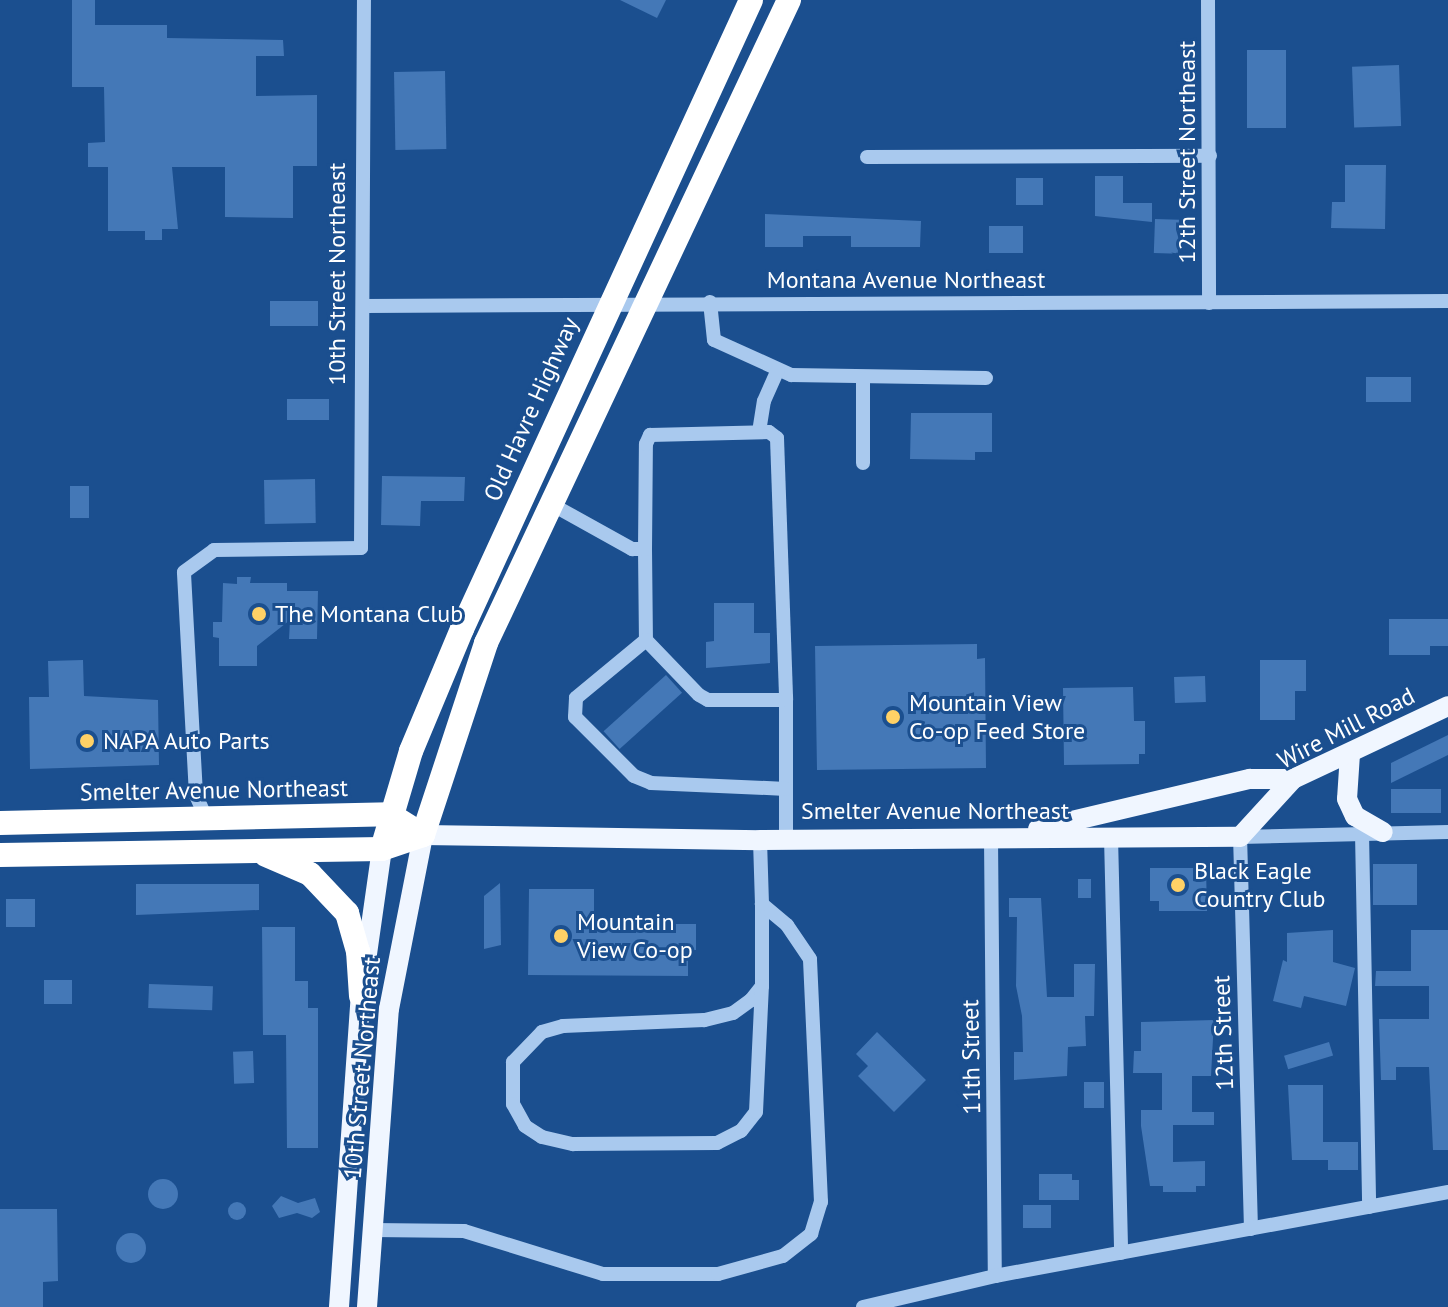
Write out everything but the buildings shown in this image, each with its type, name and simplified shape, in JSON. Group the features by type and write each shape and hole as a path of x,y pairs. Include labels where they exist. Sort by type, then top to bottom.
{"highway":[{"name":"Old Havre Highway","path":"382,849 389,814 462,629 751,0"},
{"path":"389,814 423,835 486,643 644,302 789,0"},
{"name":"Smelter Avenue Northeast","path":"0,823 389,814"},
{"name":"Smelter Avenue Northeast","path":"0,855 382,849 423,835"},
{"path":"248,849 310,874 337,899 354,932 361,996"}],"main road":[{"name":"Wire Mill Road","path":"1240,837 1293,779 1448,706"},
{"path":"1350,754 1347,799 1355,816 1372,833"},
{"path":"991,838 1250,779 1293,779"},
{"name":"Smelter Avenue Northeast","path":"423,835 760,840 1240,837"},
{"name":"10th Street Northeast","path":"367,1307 389,1009 423,835"},
{"name":"10th Street Northeast","path":"339,1307 361,996 382,849"}],"street":[{"name":"10th Street Northeast","path":"207,820 196,795 184,572 214,550 361,548 364,0"},
{"name":"12th Street Northeast","path":"1208,0 1209,303"},
{"path":"867,157 1210,156"},
{"name":"Montana Avenue Northeast","path":"364,306 611,301 1448,301"},
{"path":"710,302 714,340 778,370 821,379 986,378"},
{"path":"759,432 764,401 778,370"},
{"path":"863,379 863,463"},
{"path":"786,700 708,700 646,640 646,444 650,435 769,432 781,447 786,700 786,840"},
{"path":"551,504 632,549 645,549"},
{"path":"646,640 576,698 575,717 634,776 651,783 786,789"},
{"name":"Smelter Avenue Northeast","path":"1240,837 1448,832"},
{"path":"1369,1207 1372,833"},
{"path":"1111,837 1121,1253"},
{"name":"12th Street","path":"1240,837 1251,1229"},
{"name":"11th Street","path":"991,838 995,1276"},
{"path":"760,840 762,986 756,1112 741,1131 717,1143 573,1144 542,1137 525,1126 513,1104 513,1062 542,1032 563,1026 704,1020 733,1013 762,986"},
{"path":"373,1230 464,1231 603,1274 718,1274 783,1256 811,1234 821,1202 810,959 787,925 762,904"},
{"path":"863,1307 995,1276 1448,1192"}],"place":[{"name":"The Montana Club","path":"259,614"},
{"name":"Mountain View Co-op Feed Store","path":"893,717"},
{"name":"NAPA Auto Parts","path":"87,741"},
{"name":"Black Eagle Country Club","path":"1178,885"},
{"name":"Mountain View Co-op","path":"561,936"}]}
